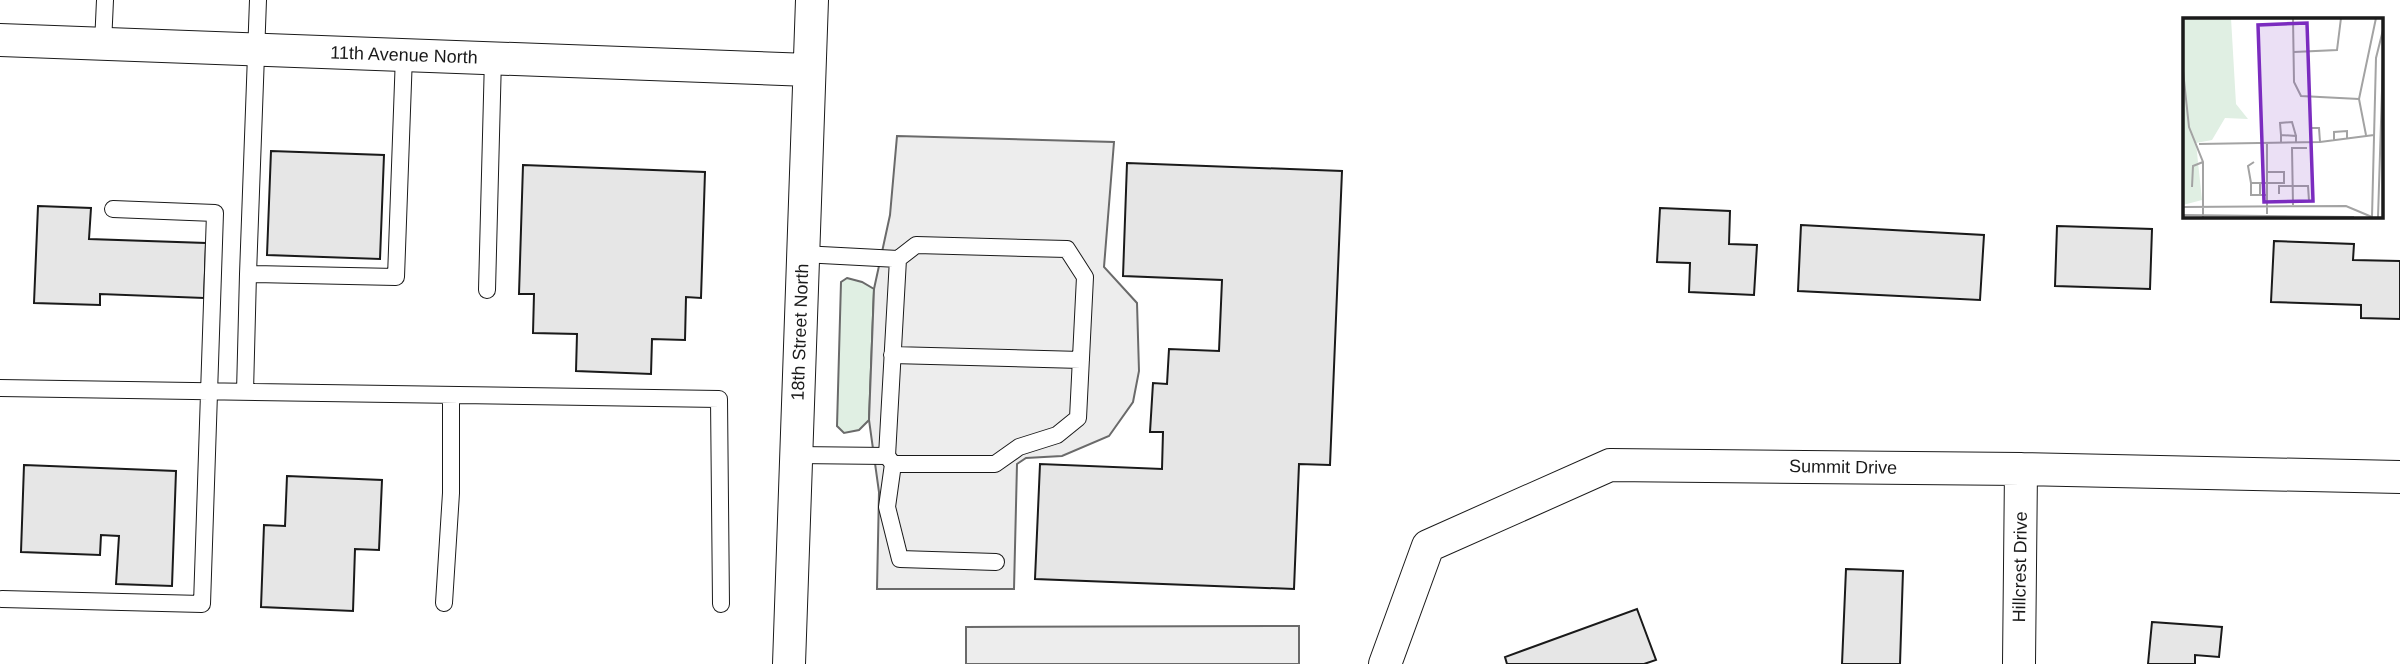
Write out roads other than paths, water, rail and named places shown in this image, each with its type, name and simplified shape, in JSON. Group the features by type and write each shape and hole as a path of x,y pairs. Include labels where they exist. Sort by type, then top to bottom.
{"street":[{"name":"18th Street North","path":"789,664 812,0"},
{"name":"11th Avenue North","path":"0,40 809,70"},
{"name":"Summit Drive","path":"1385,664 1428,546 1611,465 2021,469 2400,477"},
{"name":"Hillcrest Drive","path":"2019,664 2021,469"}],"lane":[{"path":"103,44 105,0"},
{"path":"245,392 258,0"},
{"path":"248,274 396,277 404,55"},
{"path":"487,290 493,58"},
{"path":"2,599 202,604 215,214 113,209"},
{"path":"796,455 995,464 1019,447 1057,435 1078,418 1085,278 1067,250 916,246 898,259 802,254"},
{"path":"898,259 887,507 900,559 996,562"},
{"path":"892,355 1081,359"},
{"path":"0,388 719,399 721,604"},
{"path":"444,603 451,493 451,395"}]}
